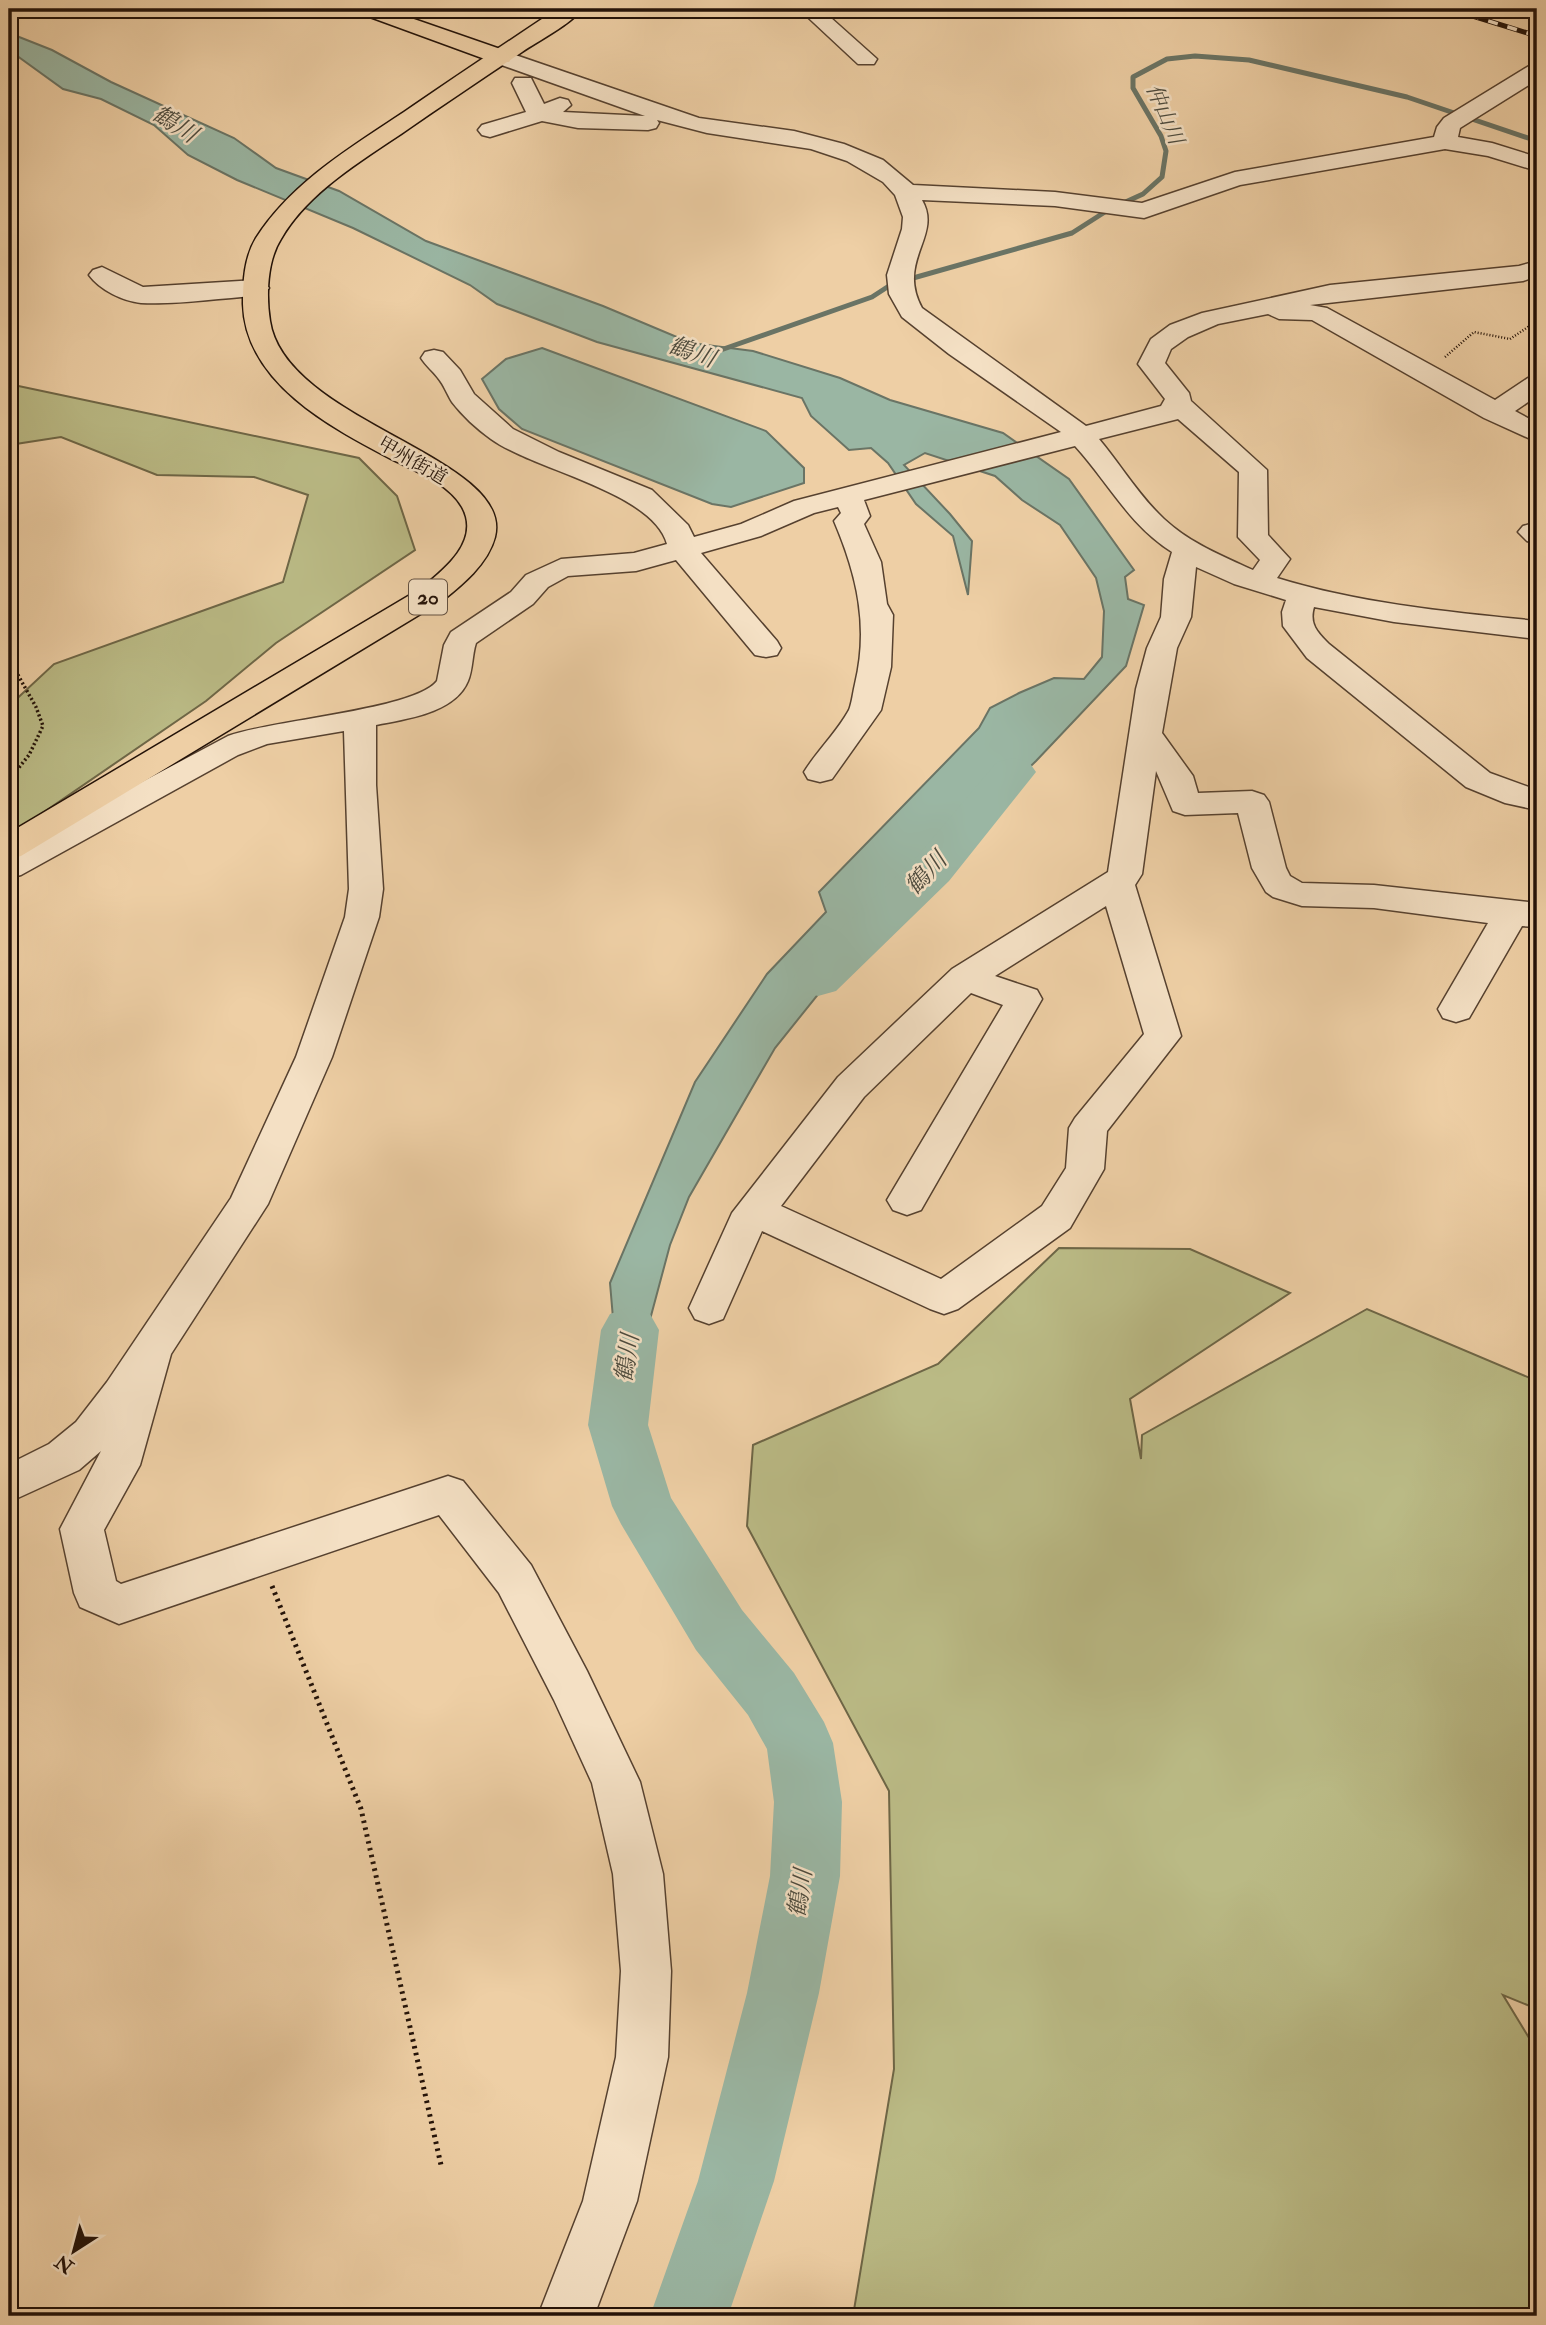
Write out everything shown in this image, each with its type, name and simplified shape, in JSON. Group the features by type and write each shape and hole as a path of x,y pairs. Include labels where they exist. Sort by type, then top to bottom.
{"main road":[{"path":"366,9 501,57"},
{"name":"甲州街道","path":"9,848 431,595 468,564 476,551 480,524 477,510 467,493 427,466 325,409 297,385 274,359 258,327 256,288 267,240 286,214 329,176 380,138 571,9"}],"street":[{"path":"809,9 866,59"},
{"path":"501,57 589,90 695,124"},
{"path":"906,192 1055,199 1143,211 1235,179 1454,127 1537,71"},
{"path":"523,83 525,94 532,106 543,114 558,119 695,124 778,135 830,149 870,165 906,192 914,213 916,231 901,270 900,286 906,303 923,322 1068,438 1163,534 1187,551 1231,573 1304,594 1435,620 1537,630"},
{"path":"490,130 543,114 589,90"},
{"path":"1454,127 1492,150 1537,164"},
{"path":"9,867 219,752 245,741 416,705 447,691 453,681 457,647 462,638 522,598 548,573 561,568 636,562 683,550 751,530 803,507 1172,412 1179,399 1151,364 1160,345 1179,331 1211,318 1330,293 1523,273 1537,268"},
{"path":"102,275 112,284 140,295 256,288"},
{"path":"1256,310 1318,313 1537,434"},
{"path":"434,358 451,376 463,398 503,435 549,458 642,496 678,531 683,550 766,648"},
{"path":"1494,412 1537,384"},
{"path":"1177,403 1253,470 1253,537 1275,559 1260,582"},
{"path":"820,772 865,710 875,667 878,615 872,604 866,562 848,522 856,516 848,495"},
{"path":"709,1308 746,1224 851,1087 965,978 1117,884 1125,874 1152,689 1162,648 1176,617 1180,570 1187,551"},
{"path":"1304,594 1295,619 1298,632 1318,651 1478,779 1517,796 1537,800"},
{"path":"9,1484 64,1457 91,1434 122,1394 248,1204 314,1057 362,917 366,889 360,785 360,718"},
{"path":"1147,736 1177,776 1185,804 1252,802 1271,875 1280,886 1296,894 1358,895 1524,915 1456,1009"},
{"path":"755,1211 944,1298 1056,1217 1086,1169 1088,1128 1163,1036 1117,884"},
{"path":"907,1200 1024,999 965,978"},
{"path":"153,1344 118,1465 82,1529 96,1592 119,1604 448,1494 515,1580 571,1686 616,1783 638,1874 646,1971 642,2057 610,2201 566,2316"}],"path":[{"path":"1418,370 1448,356 1474,332 1510,339 1537,321"},
{"path":"9,659 36,707 43,726 33,751 9,780"},
{"path":"260,1557 360,1809 441,2165"}],"green space":[{"path":"9,384 359,458 397,496 415,550 276,643 206,701 9,836 9,706 54,664 283,582 308,495 254,477 157,475 61,437 9,445"},
{"path":"1059,1248 1190,1249 1290,1293 1130,1399 1141,1459 1142,1435 1367,1309 1537,1381 1537,2009 1503,1995 1537,2051 1537,2316 853,2316 894,2069 889,1791 747,1526 753,1445 938,1364"}],"water":[{"path":"9,33 52,50 111,82 234,138 276,168 339,191 426,241 603,306 691,343 753,351 840,378 890,400 1003,433 1069,479 1134,570 1125,577 1128,599 1144,605 1126,666 1036,761 901,891 775,1048 689,1197 670,1245 622,1424 610,1283 695,1082 767,974 826,912 819,892 979,728 990,708 1054,678 1084,679 1102,657 1104,611 1096,578 1060,525 1022,500 995,476 925,453 904,465 972,541 968,595 953,536 916,504 888,463 871,448 849,450 811,416 802,398 597,342 497,304 470,285 353,228 237,180 188,155 154,125 101,99 63,89 9,50"},
{"path":"542,348 766,431 804,468 804,483 731,507 712,504 522,429 499,409 482,379 506,359"}],"waterway":[{"name":"仲山川","path":"715,352 872,297 892,284 1072,233 1108,210 1143,194 1162,177 1166,151 1161,136 1133,88 1133,77 1167,59 1195,56 1249,60 1407,97 1537,141"},
{"name":"鶴川","path":"818,979 932,870 1013,772"},
{"name":"鶴川","path":"630,1330 618,1425 643,1506 719,1630 771,1694 800,1743 808,1802 805,1876 783,1993 736,2181 689,2316"}],"railway":[{"path":"1450,9 1537,36"}]}
